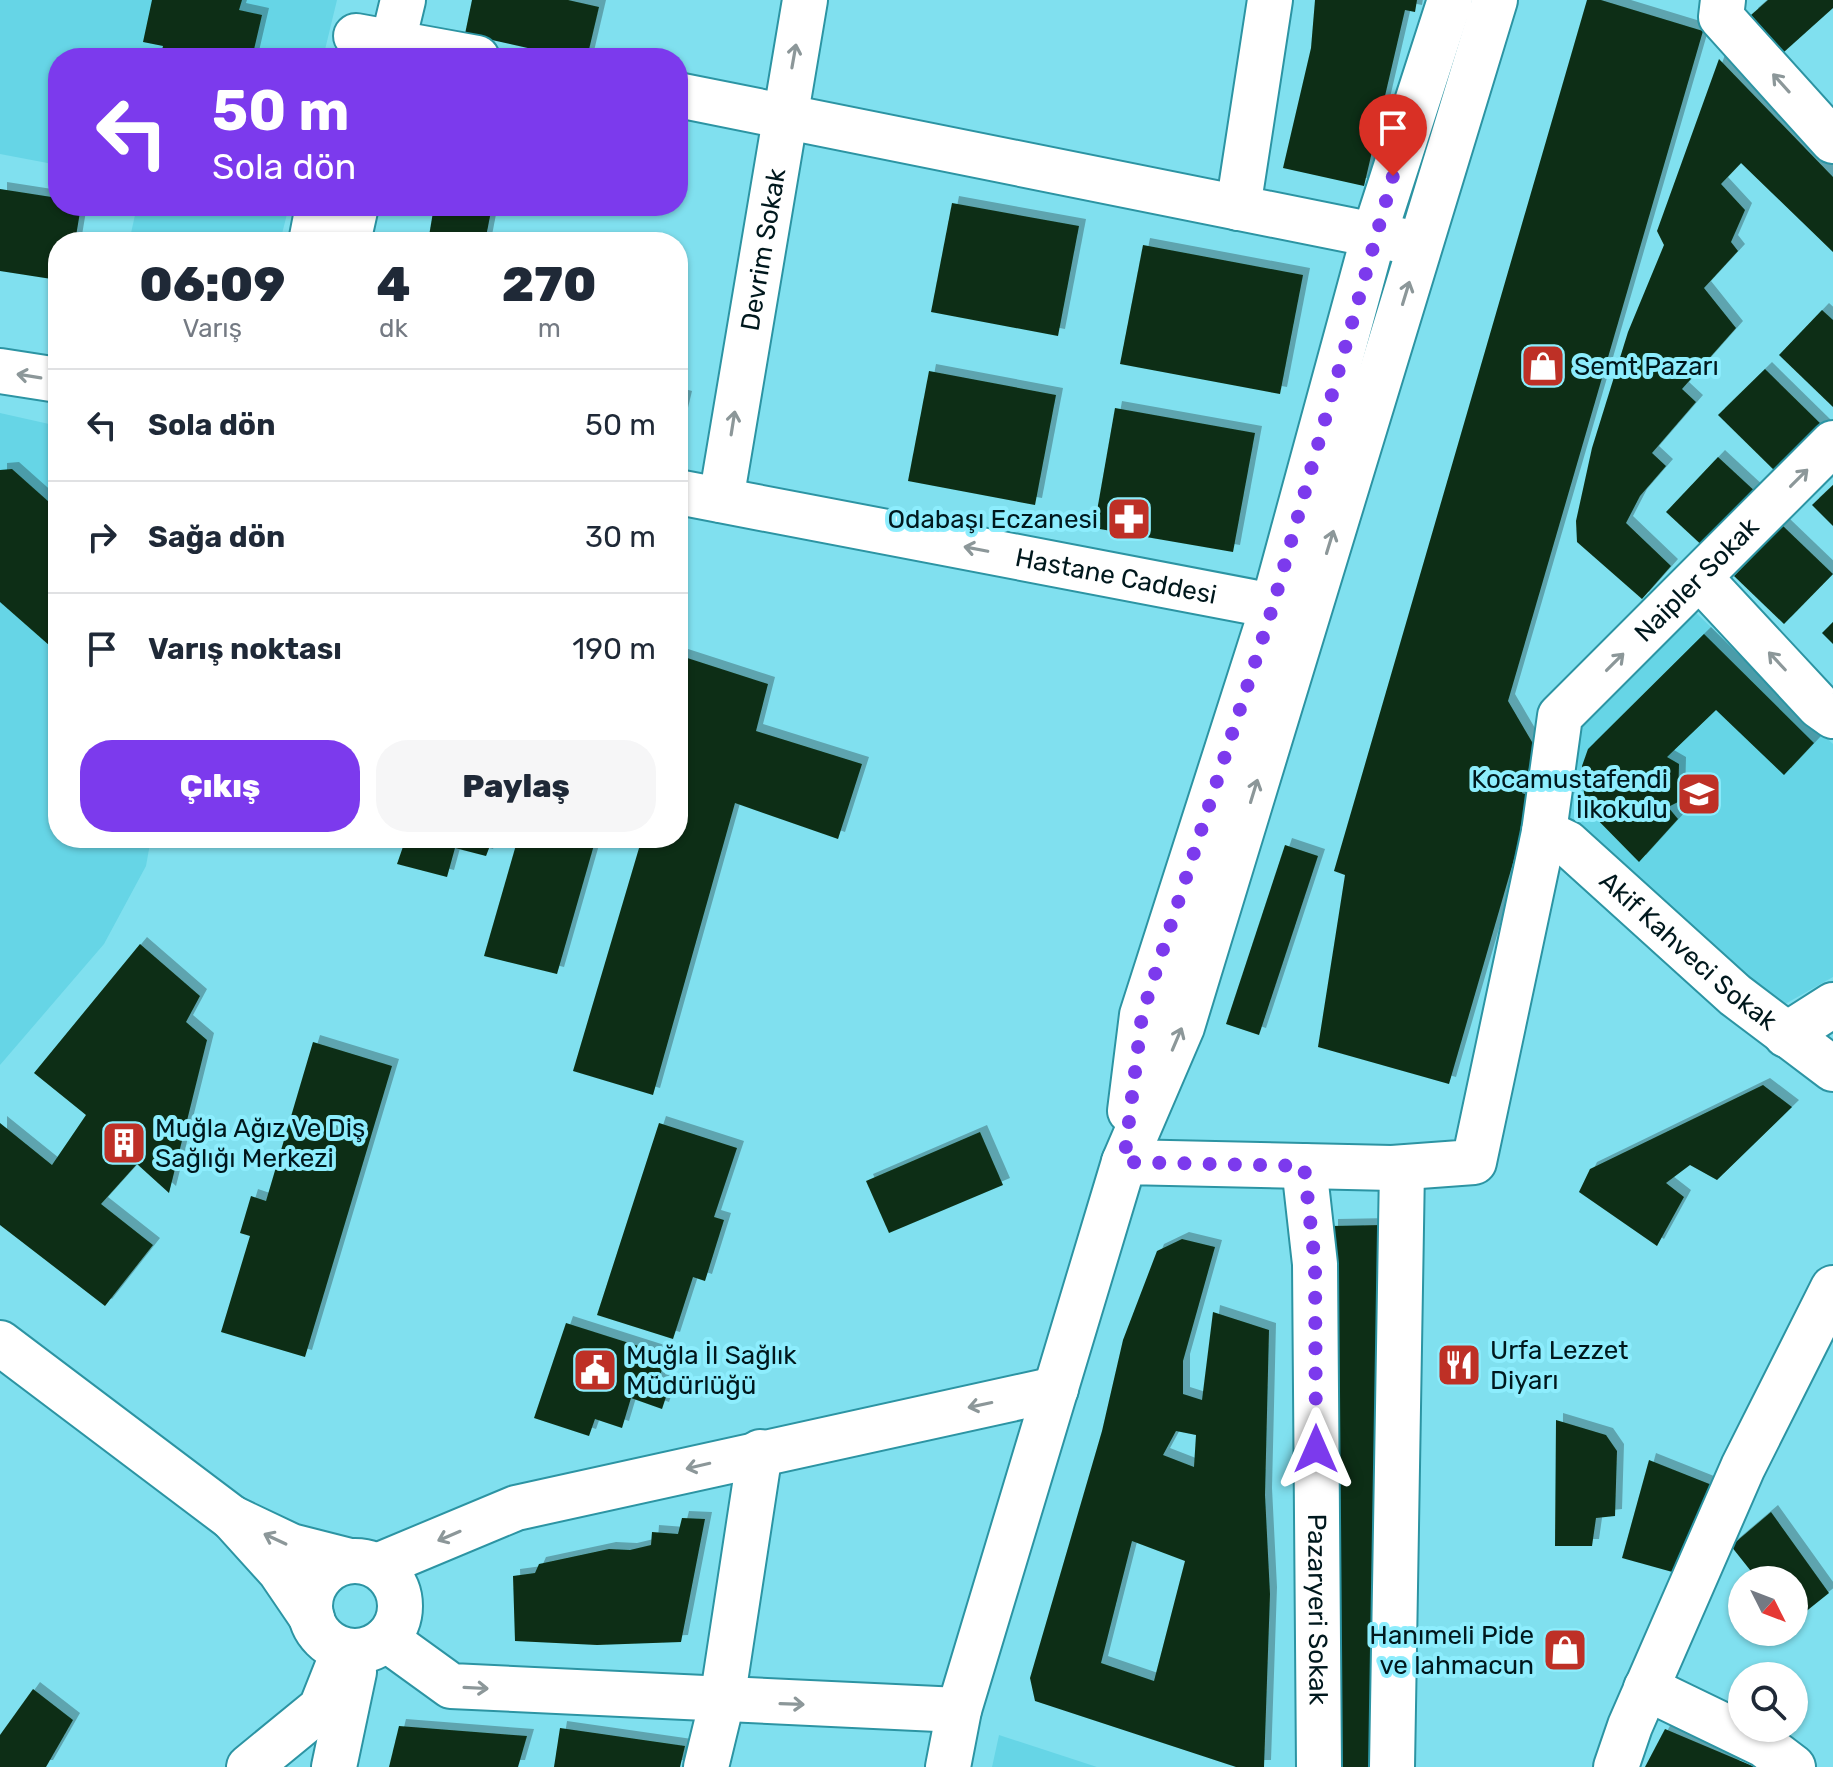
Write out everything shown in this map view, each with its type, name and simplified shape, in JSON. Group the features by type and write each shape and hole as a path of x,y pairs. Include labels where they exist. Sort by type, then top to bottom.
{"street":[{"path":"370,39 403,0"},
{"name":"Devrim Sokak","path":"721,500 805,0"},
{"path":"1238,208 1270,0"},
{"path":"1124,1162 1142,1015 1273,606 1374,235 1450,0"},
{"path":"948,1767 959,1710 1124,1162 1182,1027 1495,0"},
{"path":"1723,0 1721,17 1833,141"},
{"path":"370,39 421,48"},
{"path":"688,97 1420,245"},
{"path":"0,371 48,378"},
{"name":"Naipler Sokak","path":"1544,832 1560,716 1833,443"},
{"name":"Hastane Caddesi","path":"688,494 1273,606"},
{"path":"1700,578 1819,706 1833,716"},
{"path":"1124,1162 1402,1168 1474,1162 1544,832"},
{"name":"Akif Kahveci Sokak","path":"1544,832 1567,843 1735,995 1833,1069"},
{"path":"1786,1035 1833,1005"},
{"name":"Pazaryeri Sokak","path":"1304,1166 1315,1264 1319,1767"},
{"path":"1392,1767 1402,1168"},
{"path":"1616,1767 1646,1688 1743,1467 1828,1316"},
{"path":"0,1343 232,1518 280,1571 330,1643 363,1647 451,1686 959,1710"},
{"path":"312,1618 314,1588 322,1575 363,1564 516,1508 1056,1389"},
{"path":"706,1767 722,1701 760,1452"},
{"path":"232,1518 291,1546 363,1564 396,1587 400,1600 400,1615 363,1647 321,1708 249,1767"},
{"path":"334,1767 363,1647"},
{"path":"1646,1688 1764,1745 1793,1767"}],"shaded area":[{"path":"0,0 337,0 325,48 48,48 48,163 0,154"},
{"path":"135,216 286,216 282,232 131,232"},
{"path":"0,413 48,424 48,848 149,848 146,866 104,944 0,1065"},
{"name":"Kocamustafendi İlkokulu","path":"1693,610 1833,744 1833,977 1776,1009 1564,815 1576,729"},
{"path":"999,1735 1097,1767 992,1767"}],"building":[{"path":"152,0 242,0 239,10 262,15 254,48 162,48 143,42"},
{"path":"472,0 568,0 599,7 589,48 527,48 465,34"},
{"path":"1315,0 1417,0 1415,12 1405,10 1364,186 1283,168 1311,48"},
{"name":"Semt Pazarı","path":"1587,0 1601,0 1703,31 1508,701 1535,747 1522,793 1532,797 1449,1084 1318,1047 1345,875 1334,871"},
{"path":"1768,0 1833,0 1833,8 1784,52 1751,15"},
{"path":"1719,59 1833,177 1833,252 1741,163 1721,184 1745,210 1731,242 1738,251 1704,288 1736,328 1682,389 1696,402 1652,453 1666,466 1640,496 1626,523 1671,566 1642,599 1577,542 1576,521 1592,448 1628,332 1664,245 1657,231"},
{"path":"0,189 48,196 48,216 79,216 77,232 48,232 48,278 0,271"},
{"path":"952,203 1079,226 1058,336 931,312"},
{"path":"432,216 490,216 487,232 430,232"},
{"path":"1143,245 1303,275 1280,394 1120,364"},
{"path":"1822,310 1833,320 1833,407 1779,355"},
{"path":"1765,369 1824,427 1778,474 1718,415"},
{"path":"929,371 1056,395 1035,505 908,481"},
{"path":"1115,408 1255,433 1233,552 1094,528"},
{"path":"1718,457 1758,494 1707,550 1666,512"},
{"path":"12,469 48,501 48,644 0,602 0,470"},
{"path":"1833,485 1833,526 1812,505"},
{"path":"1783,526 1833,574 1784,624 1734,576"},
{"path":"1833,622 1833,644 1822,633"},
{"path":"1704,634 1814,743 1784,775 1716,710 1667,757 1679,764 1678,802 1668,807 1678,819 1639,862 1585,807 1582,766 1588,749"},
{"path":"688,658 768,684 756,731 862,764 838,839 735,803 653,1095 573,1071 639,848 688,848"},
{"path":"1285,845 1318,856 1259,1035 1226,1024"},
{"path":"403,848 455,848 447,877 397,864"},
{"path":"455,848 489,848 486,856"},
{"path":"515,848 593,848 557,974 484,956"},
{"name":"Muğla Ağız Ve Diş Sağlığı Merkezi","path":"140,944 200,996 186,1022 207,1040 169,1193 137,1164 101,1204 153,1245 105,1306 0,1225 0,1123 52,1165 86,1115 34,1073"},
{"path":"313,1042 392,1066 305,1357 221,1332 250,1236 240,1233 251,1196 266,1201"},
{"path":"1763,1085 1792,1107 1717,1180 1690,1165 1666,1183 1684,1197 1657,1246 1579,1192 1590,1169"},
{"path":"659,1123 737,1148 714,1217 724,1220 705,1281 693,1277 673,1339 597,1315"},
{"path":"980,1132 1003,1185 889,1233 866,1181"},
{"path":"1383,1225 1379,1767 1330,1767 1331,1226"},
{"path":"1182,1239 1215,1247 1183,1361 1183,1394 1202,1400 1213,1312 1269,1330 1265,1495 1270,1594 1264,1767 1236,1767 1035,1701 1030,1678 1102,1431 1123,1340 1157,1251","holes":["1176,1431 1196,1435 1194,1467 1163,1455","1132,1541 1185,1561 1154,1681 1101,1663"]},
{"path":"566,1323 667,1355 658,1381 670,1385 662,1409 631,1398 622,1428 595,1419 589,1436 534,1418"},
{"path":"1556,1420 1606,1435 1617,1451 1615,1516 1596,1518 1592,1546 1555,1546"},
{"path":"1649,1460 1722,1489 1676,1573 1622,1558"},
{"path":"1771,1512 1829,1593 1808,1610 1808,1566 1747,1566 1731,1546"},
{"path":"682,1518 705,1519 681,1642 597,1645 515,1641 513,1576 535,1573 539,1564 609,1549 630,1550 651,1545 652,1532 678,1534"},
{"path":"33,1689 73,1720 46,1767 0,1767 0,1735"},
{"path":"399,1726 527,1736 518,1767 389,1767"},
{"path":"560,1728 685,1746 680,1767 554,1767"},
{"path":"1665,1729 1755,1767 1645,1767"}],"place":[{"name":"Semt Pazarı","path":"1543,366"},
{"name":"Odabaşı Eczanesi","path":"1129,519"},
{"name":"Kocamustafendi İlkokulu","path":"1699,794"},
{"name":"Muğla Ağız Ve Diş Sağlığı Merkezi","path":"124,1143"},
{"name":"Urfa Lezzet Diyarı","path":"1459,1365"},
{"name":"Muğla İl Sağlık Müdürlüğü","path":"595,1370"},
{"name":"Hanımeli Pide ve lahmacun","path":"1565,1650"}],"route":[{"path":"1316,1449 1315,1264 1304,1166 1124,1162 1142,1015 1273,606 1374,235 1393,176"}]}
